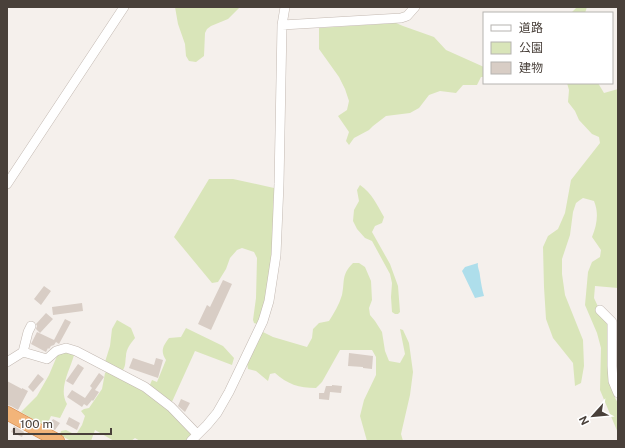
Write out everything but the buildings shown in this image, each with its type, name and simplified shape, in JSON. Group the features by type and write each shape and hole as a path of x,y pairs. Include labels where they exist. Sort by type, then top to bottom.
{"highway":[{"path":"7,413 58,441"}],"street":[{"path":"7,184 124,7"},
{"path":"191,441 217,413 229,392 263,321 269,301 276,255 282,25 285,7"},
{"path":"282,25 401,18 407,16 415,7"},
{"path":"600,310 612,322 615,340 613,381 618,394"},
{"path":"7,362 23,352 31,326"},
{"path":"23,352 48,359 56,351 66,348 76,351 146,387 170,407 198,434"}],"green space":[{"path":"175,7 240,7 228,19 207,29 205,33 204,56 196,62 189,61 186,56 185,44 178,24"},
{"path":"577,7 587,7 585,12 572,12"},
{"path":"396,23 434,37 446,50 483,67 483,77 481,77 477,85 463,85 456,93 440,91 429,95 419,108 410,113 386,116 369,130 354,138 349,145 346,141 349,132 338,116 347,110 349,101 339,77 319,49 319,28"},
{"path":"567,84 599,84 604,93 618,89 618,288 595,286 594,298 609,328 610,374 615,398 618,403 618,433 600,390 601,348 597,333 585,305 588,272 592,262 600,257 601,250 592,237 597,219 594,201 583,198 576,203 573,212 570,235 562,259 562,274 565,295 583,340 584,366 581,383 575,386 573,363 553,338 546,319 543,247 548,236 558,229 565,213 571,180 600,143 599,137 592,134 579,120 575,111 568,102 569,90"},
{"path":"209,179 233,179 274,188 270,272 261,315 257,324 254,323 253,320 256,298 257,258 254,252 242,248 237,250 230,258 226,269 218,282 212,283 174,237"},
{"path":"360,185 371,195 384,217 382,223 375,226 372,232 390,264 398,286 400,312 398,314 392,312 392,283 390,274 372,241 365,238 357,229 353,221 354,210 359,201 357,190"},
{"path":"353,263 359,263 365,267 371,281 372,300 369,308 370,315 382,332 385,351 389,361 400,363 405,354 400,329 403,330 409,343 413,372 410,395 401,434 403,441 367,441 360,416 364,400 376,375 376,357 372,350 340,350 322,382 316,388 294,385 275,373 270,374 268,381 256,371 248,369 247,363 259,336 263,332 273,337 307,347 312,338 313,329 319,323 329,321 336,309 342,295 345,275"},
{"path":"117,320 131,328 135,338 127,351 123,370 105,362 110,346 112,329"},
{"path":"186,328 223,346 234,358 232,365 195,351 171,404 149,387 152,380 157,382 166,360 163,354 165,344 169,338 181,337"},
{"path":"64,352 74,355 64,386 67,404 60,418 51,416 46,427 21,412 37,396 49,375 57,356"},
{"path":"107,371 145,390 173,413 193,434 187,441 140,441 135,438 131,441 114,441 95,430 91,441 71,441 60,435 61,431 66,430 72,433 77,433 85,416 81,411 89,408 102,389 105,373"}],"water":[{"path":"478,263 484,296 475,298 462,271 465,267"}]}
